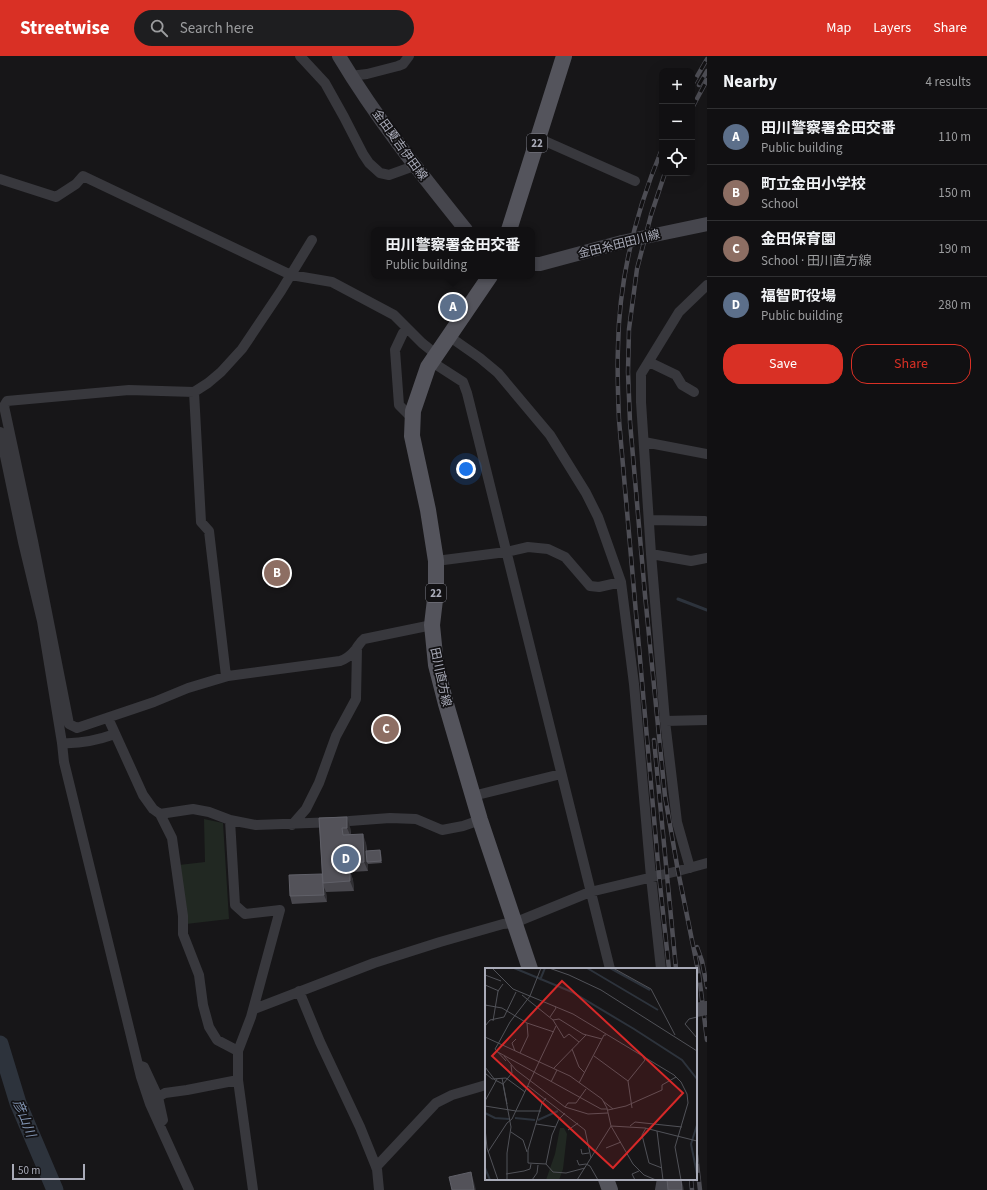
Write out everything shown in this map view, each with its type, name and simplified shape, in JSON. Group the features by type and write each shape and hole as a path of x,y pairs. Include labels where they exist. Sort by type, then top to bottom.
{"main road":[{"name":"金田夏吉伊田線","path":"339,56 350,76 414,166 464,227"},
{"name":"22","path":"510,227 564,56"},
{"name":"金田糸田田川線","path":"535,264 540,264 622,242 707,224"},
{"name":"田川直方線","path":"488,279 428,367 413,411 412,436 428,510 436,561 436,591 432,625 436,665 480,820 530,968"},
{"path":"697,1010 707,1008"},
{"path":"606,1180 610,1190"},
{"path":"662,1190 664,1180"}],"street":[{"path":"300,56 325,83 363,154 380,173 389,175 414,166"},
{"path":"350,76 367,74 398,66 402,64 409,56"},
{"path":"538,138 635,181"},
{"path":"0,179 56,197 76,184 83,176 291,275 332,282 394,315 434,358 463,382 467,393 610,968"},
{"path":"190,1190 150,1104 138,1065 64,762 42,621 20,504 4,406 6,401 129,390 194,392 221,372 242,349 291,275 312,240"},
{"path":"690,868 677,822 665,721 651,554 641,374 679,312 707,285"},
{"path":"408,329 403,333 395,350 399,405 413,419"},
{"path":"450,336 498,373 550,435 586,493 598,517 621,582 634,684 651,877 661,968"},
{"path":"649,362 676,375 682,385 694,392"},
{"path":"194,392 201,522 209,531 226,676"},
{"path":"0,432 20,504 69,724 77,728 226,676 340,662 357,648 358,644 364,639 432,625"},
{"path":"644,442 707,454"},
{"path":"649,520 705,521"},
{"path":"436,561 506,552 528,547 548,548 565,557 590,586 599,587 621,582"},
{"path":"651,554 691,561 707,558"},
{"path":"292,825 306,809 318,783 336,736 356,699 357,648"},
{"path":"108,718 143,796 160,814 172,838 183,916 183,934 199,975 203,1005 209,1027 217,1040 238,1051"},
{"path":"665,721 707,720"},
{"path":"62,743 88,741 115,734"},
{"path":"473,796 561,774"},
{"path":"160,814 193,809 220,815 230,820 256,825 292,825 404,818 416,819 442,830 463,826 480,820"},
{"path":"230,820 235,905 245,914 280,910 254,1009 238,1051 238,1080 253,1190"},
{"path":"254,1009 374,963 440,942 504,924 514,923 590,892 690,868 707,862"},
{"path":"299,991 320,1042 360,1127 376,1167 379,1190"},
{"path":"138,1065 144,1067 158,1097 163,1120 159,1124"},
{"path":"158,1097 165,1093 238,1080"},
{"path":"376,1167 436,1103 452,1095 485,1085"},
{"path":"660,1180 662,1190"}],"shaded area":[{"path":"204,819 223,823 229,919 186,924 179,865 205,862"}],"building":[{"path":"347,817 347,828 342,828 343,835 363,834 364,862 344,863 345,870 350,870 350,881 323,883 319,818"},
{"path":"380,850 381,861 367,862 366,851"},
{"path":"322,874 324,895 290,896 289,875"},
{"path":"471,1172 474,1190 452,1190 449,1177"},
{"path":"667,1180 681,1180 682,1190 668,1190"}],"waterway":[{"path":"678,599 707,610"},
{"name":"彦山川","path":"0,1044 18,1103 55,1190"}],"railway":[{"path":"695,80 707,59"},
{"path":"699,85 707,71"},
{"path":"694,104 707,80"},
{"path":"659,157 637,221 626,271 619,322 618,374 619,420 659,875 669,968"},
{"path":"664,176 651,215 637,269 629,329 628,372 630,422 665,796 678,871 699,975 707,1040"},
{"path":"654,740 676,968"},
{"path":"697,947 702,961 707,987"},
{"path":"697,1164 700,1190"},
{"path":"691,1180 692,1190"}],"place":[{"name":"田川警察署金田交番","path":"453,307"},
{"name":"町立金田小学校","path":"277,573"},
{"name":"金田保育園","path":"386,729"},
{"name":"福智町役場","path":"346,859"}]}
